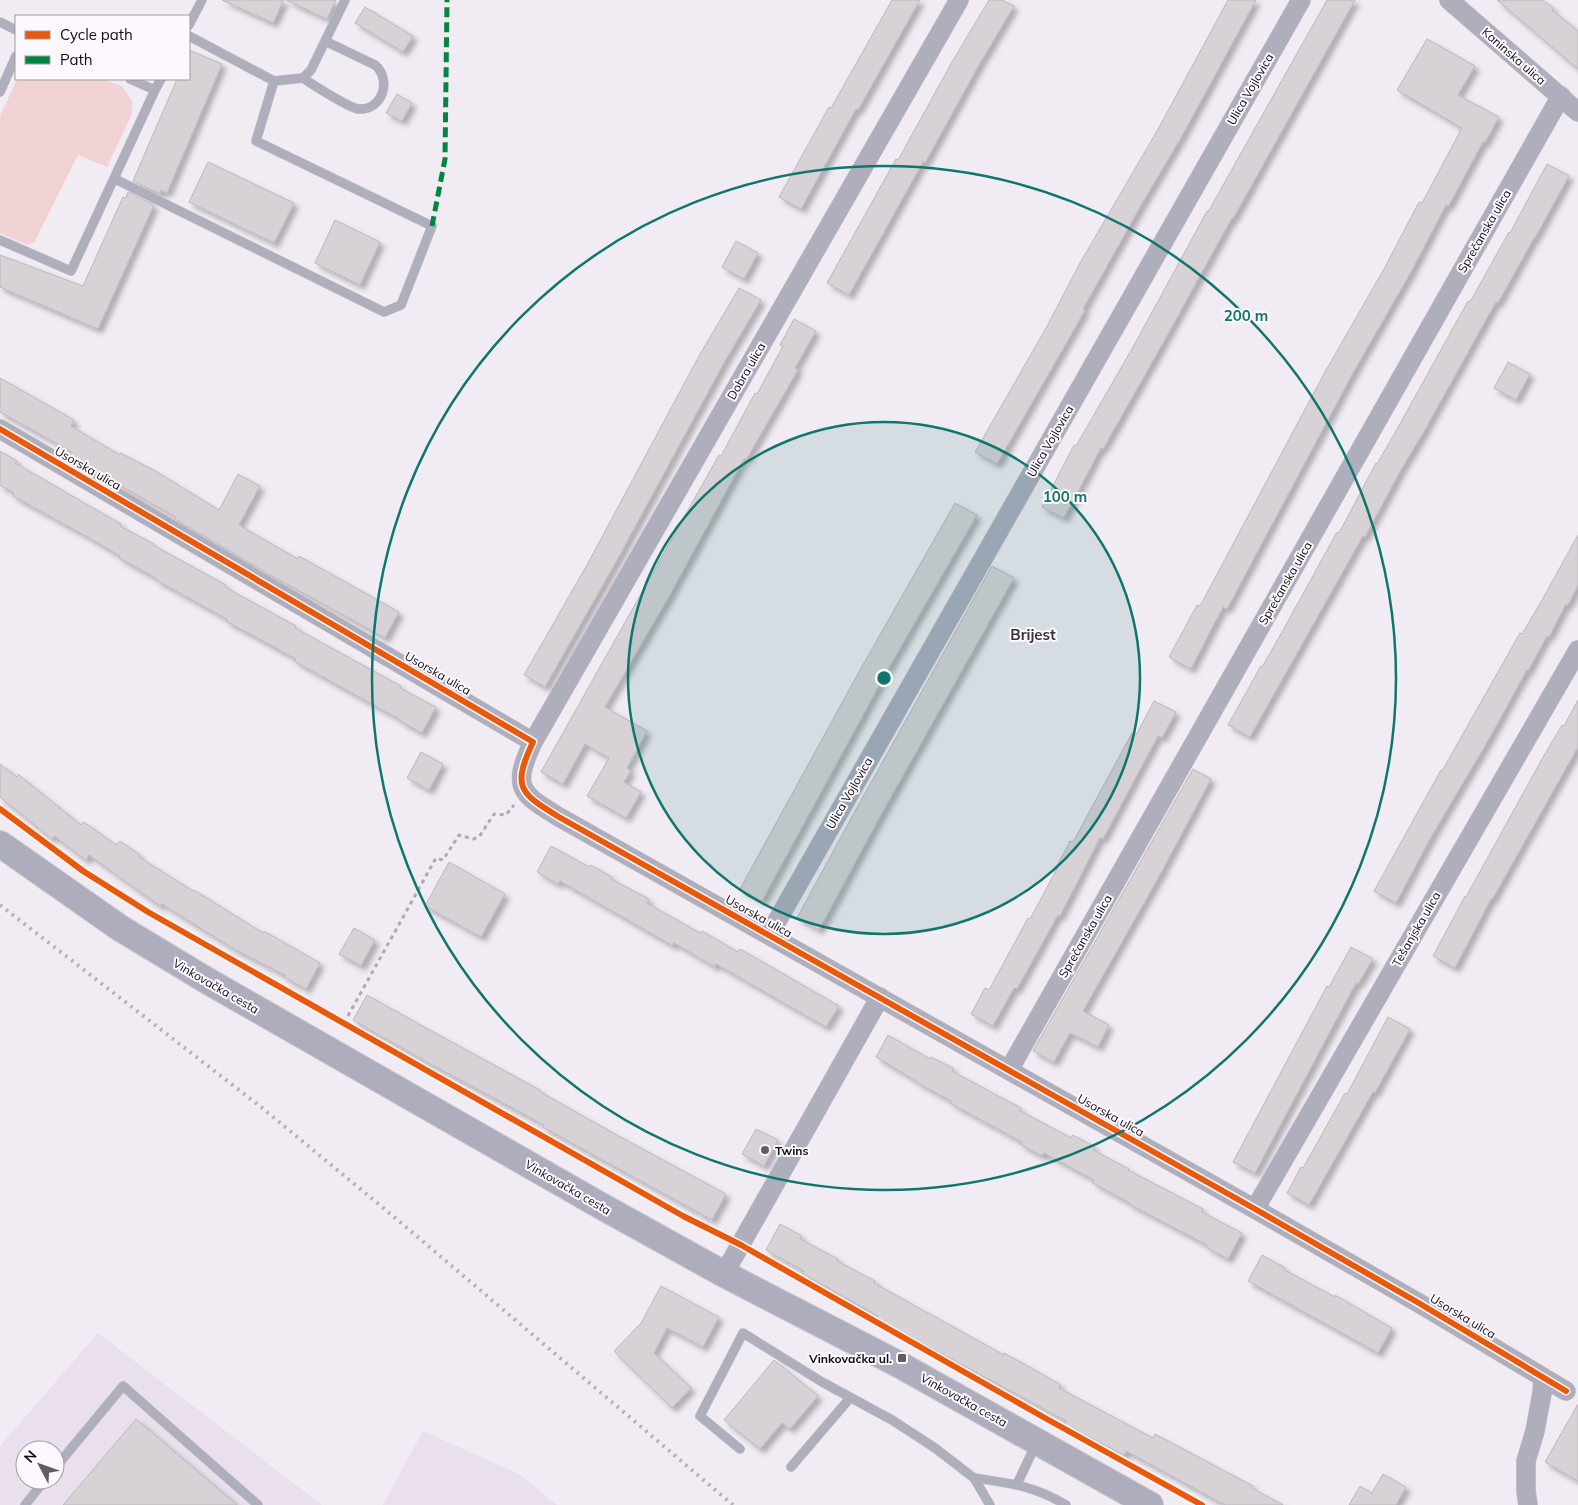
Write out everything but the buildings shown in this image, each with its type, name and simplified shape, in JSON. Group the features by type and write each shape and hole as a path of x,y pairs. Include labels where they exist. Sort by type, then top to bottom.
{"main road":[{"name":"Vinkovačka cesta","path":"0,844 120,928 206,980 724,1274 900,1365 1150,1505"}],"street":[{"name":"Dobra ulica","path":"533,742 959,0"},
{"name":"Ulica Vojlovica","path":"769,935 1301,0"},
{"name":"Kaninska ulica","path":"1449,0 1578,112"},
{"name":"Sprečanska ulica","path":"1009,1070 1560,96"},
{"name":"Usorska ulica","path":"0,429 533,742"},
{"name":"Tešanjska ulica","path":"1254,1209 1578,650"},
{"path":"528,796 523,788 522,766 533,742"},
{"name":"Usorska ulica","path":"528,796 559,817 1254,1209 1566,1390"},
{"path":"724,1274 880,997"},
{"path":"1528,1505 1526,1462 1535,1430 1543,1377"}],"lane":[{"path":"190,23 202,0"},
{"path":"190,37 274,81 303,78 311,70 345,0"},
{"path":"0,22 15,30"},
{"path":"303,78 357,109 369,107 377,102 383,94 385,81 381,70 375,65 325,40"},
{"path":"0,92 15,58"},
{"path":"132,80 156,90"},
{"path":"0,240 72,270 161,80"},
{"path":"115,179 384,312 401,305 432,226 256,140 274,81"},
{"path":"740,1448 700,1416 743,1333 822,1382 892,1420 935,1448 974,1478 987,1504"},
{"path":"65,1456 123,1386 258,1505"},
{"path":"791,1467 850,1398"},
{"path":"1017,1484 1037,1441"},
{"path":"974,1478 1017,1484 1049,1494 1066,1505"},
{"path":"25,1505 38,1490"}],"path":[{"path":"344,1023 436,858 444,860 459,834 473,839 480,837 494,814 506,815 516,803 528,796"},
{"path":"335,1018 352,1028"}],"shaded area":[{"path":"17,80 105,80 122,86 132,101 132,114 107,167 78,155 34,243 27,245 0,233 0,116"},
{"path":"98,1333 322,1505 0,1505 0,1446"},
{"path":"423,1431 519,1474 557,1505 383,1505"}],"railway":[{"path":"0,905 261,1107 393,1216 733,1505"}],"marked path":[{"path":"432,226 445,159 447,0"}],"cycle path":[{"path":"0,429 533,742 523,769 521,779 523,787 535,801 559,817 1255,1209 1417,1302 1566,1391"},
{"path":"0,809 83,871 148,912 683,1216 741,1245 1202,1505"}],"place":[{"name":"Twins","path":"765,1150"},
{"name":"Vinkovačka ul.","path":"902,1358"}],"district":[{"name":"Brijest","path":"1033,634"}]}
